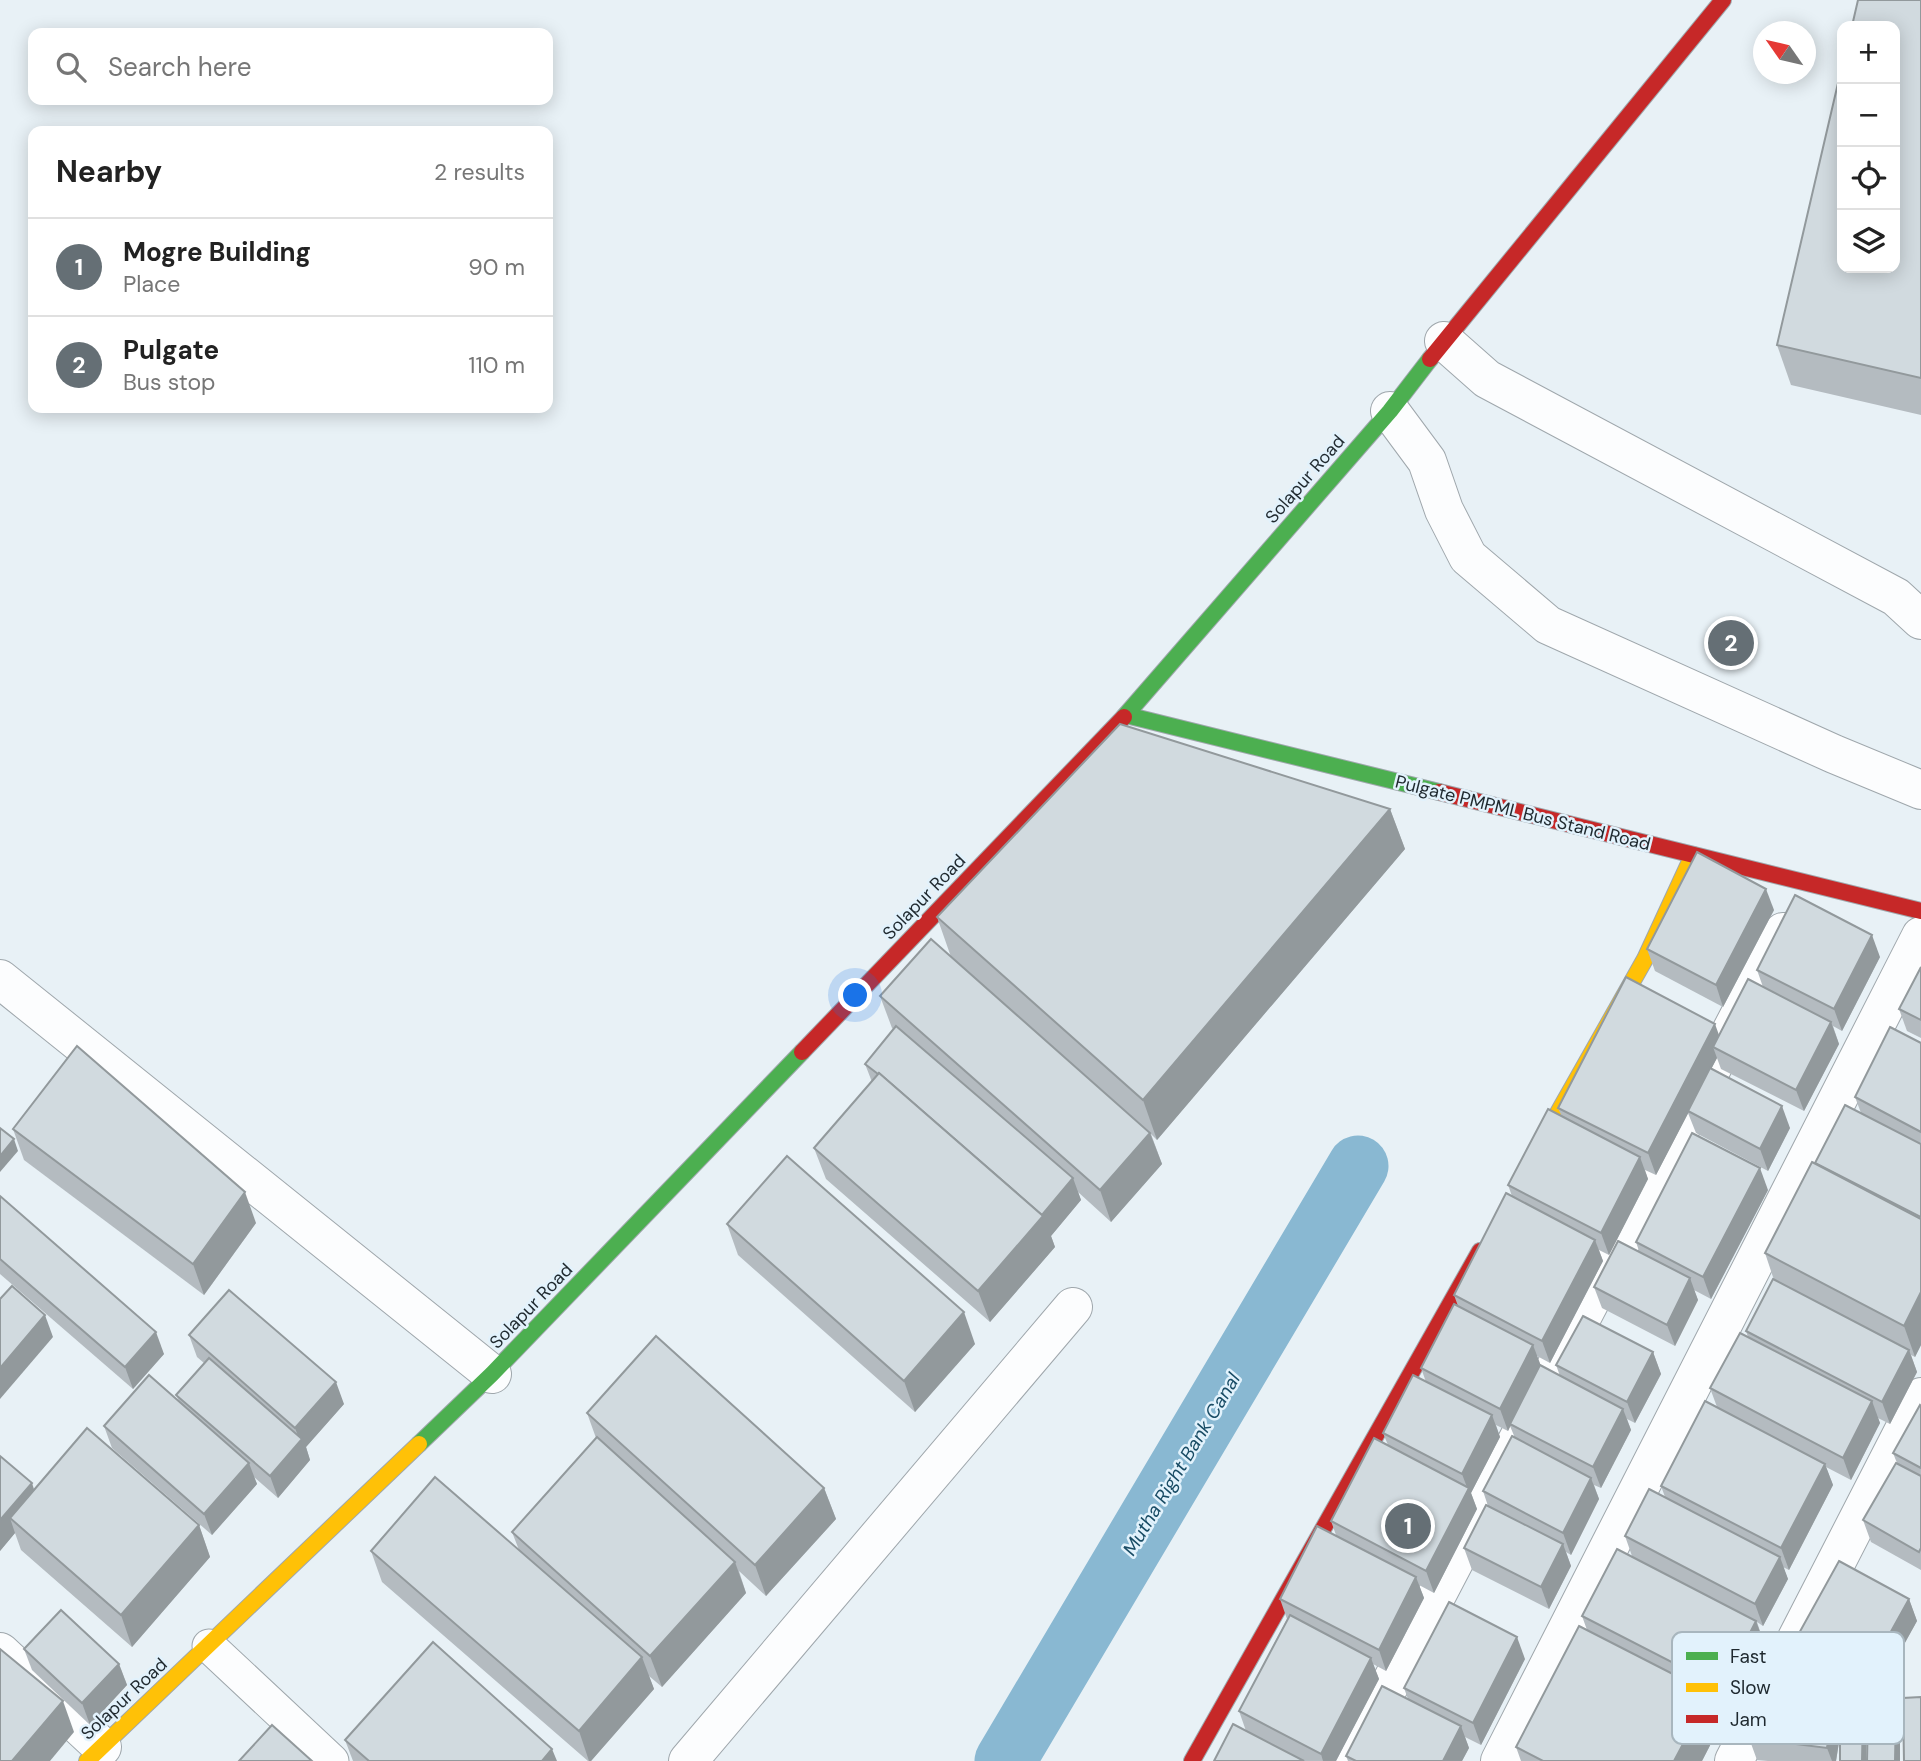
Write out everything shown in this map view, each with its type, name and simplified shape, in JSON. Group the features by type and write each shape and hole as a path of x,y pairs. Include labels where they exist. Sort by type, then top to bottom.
{"main road":[{"name":"Solapur Road","path":"94,1754 492,1374 1126,715 1390,411 1444,341 1723,0"},
{"name":"Pulgate PMPML Bus Stand Road","path":"1126,715 1921,911"},
{"path":"1521,1178 1645,959 1693,855"},
{"path":"1192,1761 1487,1239"}],"street":[{"path":"1444,341 1487,379 1896,597 1921,620"},
{"path":"1390,411 1427,461 1444,510 1468,557 1548,625 1834,754 1921,789"},
{"path":"1350,1761 1808,883"},
{"path":"1500,1761 1921,936"},
{"path":"0,979 492,1374"},
{"path":"688,1761 1073,1307"},
{"path":"1800,1632 1921,1397"},
{"path":"0,1652 94,1754"},
{"path":"1734,1761 1743,1744"}],"lane":[{"path":"208,1646 332,1761"}],"building":[{"path":"1858,0 1921,0 1921,378 1777,345 1837,87 1837,273 1900,273 1900,21 1853,21"},
{"path":"1120,724 1390,809 1143,1100 937,917"},
{"path":"1697,852 1766,889 1716,985 1647,949"},
{"path":"1795,895 1872,935 1834,1009 1757,970"},
{"path":"931,939 1150,1133 1100,1190 880,996"},
{"path":"1921,967 1921,1020 1899,1009"},
{"path":"1626,977 1715,1024 1648,1153 1558,1108"},
{"path":"1748,979 1831,1022 1796,1090 1713,1047"},
{"path":"896,1026 1073,1178 1042,1215 879,1073 865,1064"},
{"path":"1890,1027 1921,1043 1921,1132 1855,1097"},
{"path":"77,1046 245,1192 193,1264 13,1129"},
{"path":"1710,1068 1782,1106 1760,1149 1688,1111"},
{"path":"879,1073 1043,1216 978,1291 814,1148"},
{"path":"1845,1105 1921,1144 1921,1217 1815,1163"},
{"path":"1548,1109 1640,1157 1601,1233 1508,1185"},
{"path":"0,1128 14,1139 0,1156"},
{"path":"1692,1133 1760,1168 1703,1277 1636,1242"},
{"path":"787,1156 964,1312 904,1381 727,1224"},
{"path":"1812,1162 1921,1219 1921,1292 1904,1326 1765,1253"},
{"path":"1506,1193 1595,1240 1542,1341 1454,1295"},
{"path":"0,1196 156,1332 125,1367 0,1259"},
{"path":"1618,1241 1690,1278 1667,1325 1594,1287"},
{"path":"1773,1279 1909,1350 1882,1402 1746,1331"},
{"path":"12,1286 45,1315 0,1368 0,1299"},
{"path":"229,1290 336,1382 295,1428 189,1335"},
{"path":"1454,1304 1533,1345 1500,1409 1421,1368"},
{"path":"1583,1316 1653,1352 1627,1402 1556,1365"},
{"path":"1740,1333 1872,1401 1843,1458 1710,1388"},
{"path":"656,1336 824,1488 755,1565 587,1413"},
{"path":"209,1358 302,1439 270,1476 176,1395"},
{"path":"1540,1365 1623,1409 1593,1467 1510,1424"},
{"path":"149,1375 249,1463 204,1514 104,1426"},
{"path":"1413,1375 1492,1415 1462,1474 1383,1433"},
{"path":"1705,1401 1825,1464 1781,1548 1661,1486"},
{"path":"1921,1406 1921,1468 1893,1453"},
{"path":"87,1428 199,1525 121,1615 10,1518"},
{"path":"1512,1436 1591,1478 1563,1533 1483,1491"},
{"path":"597,1437 735,1562 650,1656 512,1532"},
{"path":"1374,1438 1469,1488 1426,1571 1331,1521"},
{"path":"0,1456 32,1483 0,1520"},
{"path":"1896,1463 1921,1476 1919,1552 1863,1520"},
{"path":"435,1477 642,1657 579,1731 371,1551"},
{"path":"1649,1489 1780,1557 1755,1604 1625,1536"},
{"path":"1486,1505 1563,1544 1541,1587 1464,1548"},
{"path":"1317,1526 1416,1577 1379,1650 1280,1599"},
{"path":"1617,1549 1756,1621 1750,1632 1672,1632 1672,1662 1582,1616"},
{"path":"1839,1561 1909,1599 1891,1632 1800,1632"},
{"path":"1449,1602 1517,1637 1473,1723 1404,1688"},
{"path":"61,1610 119,1664 82,1703 24,1649"},
{"path":"1290,1615 1371,1658 1321,1754 1239,1711"},
{"path":"1579,1626 1672,1674 1672,1744 1683,1744 1674,1761 1543,1761 1516,1747"},
{"path":"433,1642 552,1749 542,1761 369,1761 345,1740"},
{"path":"0,1649 63,1701 12,1761 0,1761"},
{"path":"1382,1686 1461,1726 1443,1761 1356,1761 1346,1756"},
{"path":"1921,1697 1921,1761 1904,1761 1904,1698"},
{"path":"1233,1724 1304,1761 1214,1761"},
{"path":"272,1725 312,1761 239,1761"},
{"path":"1796,1744 1828,1744 1827,1748"},
{"path":"1840,1744 1862,1744 1862,1761 1840,1761"},
{"path":"1867,1744 1895,1744 1895,1761 1867,1761"}],"waterway":[{"name":"Mutha Right Bank Canal","path":"1005,1761 1358,1166"}],"traffic: fast":[{"path":"1124,717 1390,411 1430,359"},
{"path":"1126,715 1439,792"},
{"path":"419,1444 492,1374 802,1052"}],"traffic: slow":[{"path":"1532,1159 1645,959 1693,855"},
{"path":"87,1761 419,1444"}],"traffic: jam":[{"path":"1430,359 1723,0"},
{"path":"802,1052 1124,717"},
{"path":"1439,792 1921,911"},
{"path":"1192,1761 1480,1251"}],"place":[{"name":"Pulgate","path":"1731,643"},
{"name":"Mogre Building","path":"1408,1526"}]}
